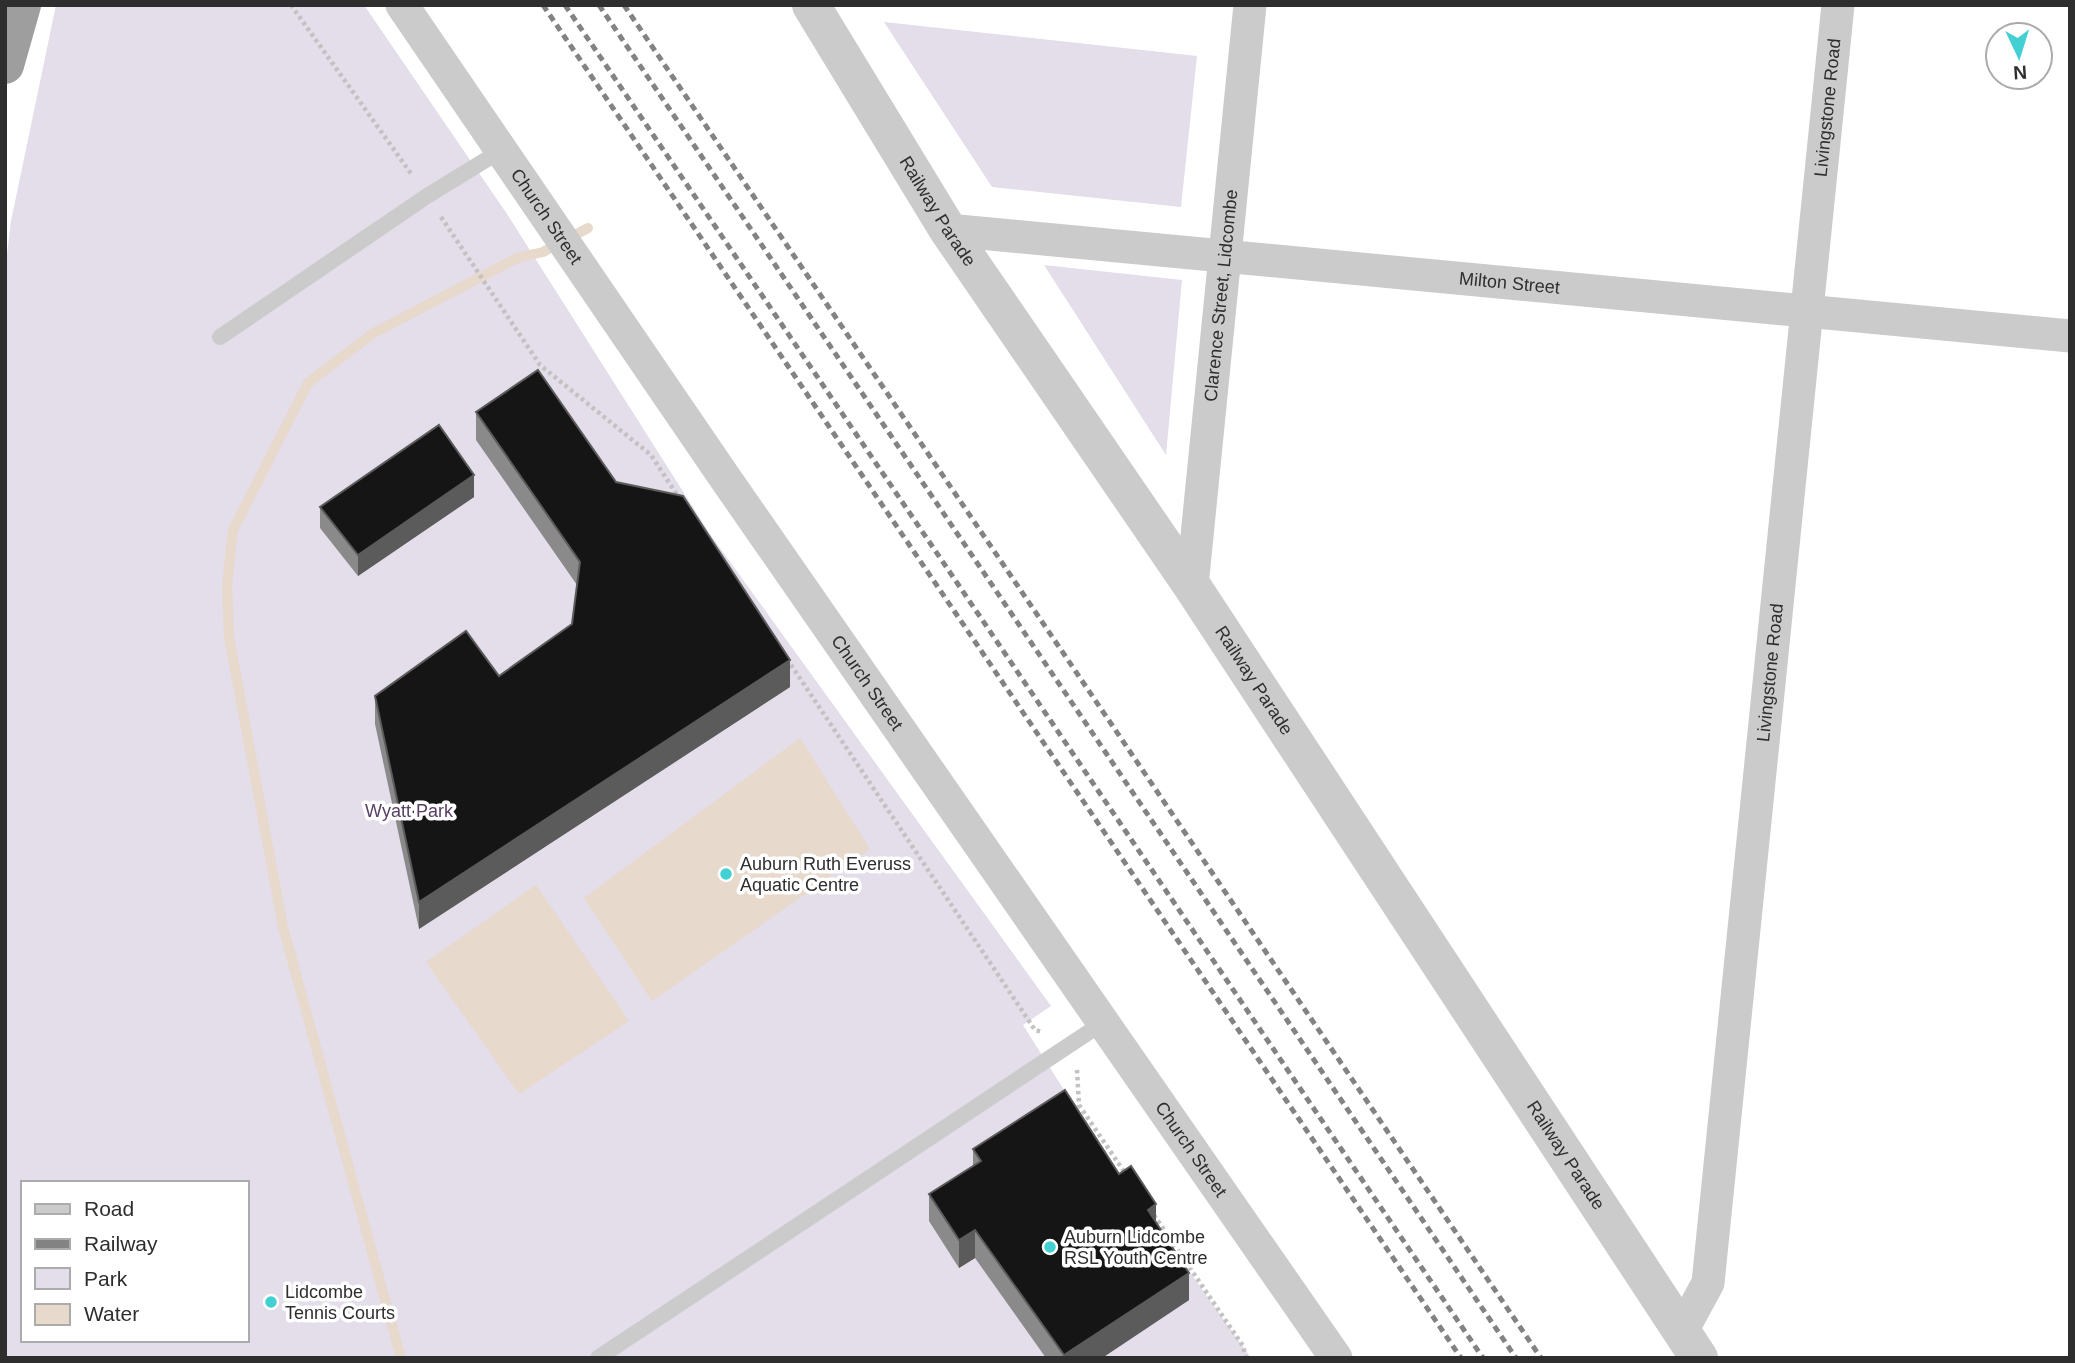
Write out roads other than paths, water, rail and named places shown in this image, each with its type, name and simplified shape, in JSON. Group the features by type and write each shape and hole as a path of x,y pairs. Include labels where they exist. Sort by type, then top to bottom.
{"highway":[{"path":"5,65 22,5"}],"street":[{"name":"Church Street","path":"402,5 574,253 723,475 1336,1358"},
{"name":"Railway Parade","path":"811,5 947,229 1192,586 1690,1345"},
{"name":"Clarence Street, Lidcombe","path":"1192,586 1250,5"},
{"name":"Livingstone Road","path":"1690,1345 1708,1283 1838,5"},
{"name":"Milton Street","path":"947,229 2070,336"}],"lane":[{"path":"220,337 427,196 502,150"},
{"path":"598,1358 1104,1023"}],"water":[{"name":"Auburn Ruth Everuss Aquatic Centre","path":"800,738 870,849 652,1001 584,898"},
{"path":"536,885 629,1021 519,1094 426,962"}],"waterway":[{"path":"401,1358 283,927 229,637 227,586 233,530 308,383 372,334 517,258 543,252 588,228"}],"railway":[{"path":"543,5 1461,1358"},
{"path":"565,5 1483,1358"},
{"path":"599,5 1516,1358"},
{"path":"624,5 1541,1358"}],"place":[{"name":"Auburn Ruth Everuss Aquatic Centre","path":"726,874"},
{"name":"Auburn Lidcombe RSL Youth Centre","path":"1050,1247"},
{"name":"Lidcombe Tennis Courts","path":"271,1302"}],"park label":[{"name":"Wyatt Park","path":"409,811"}]}
